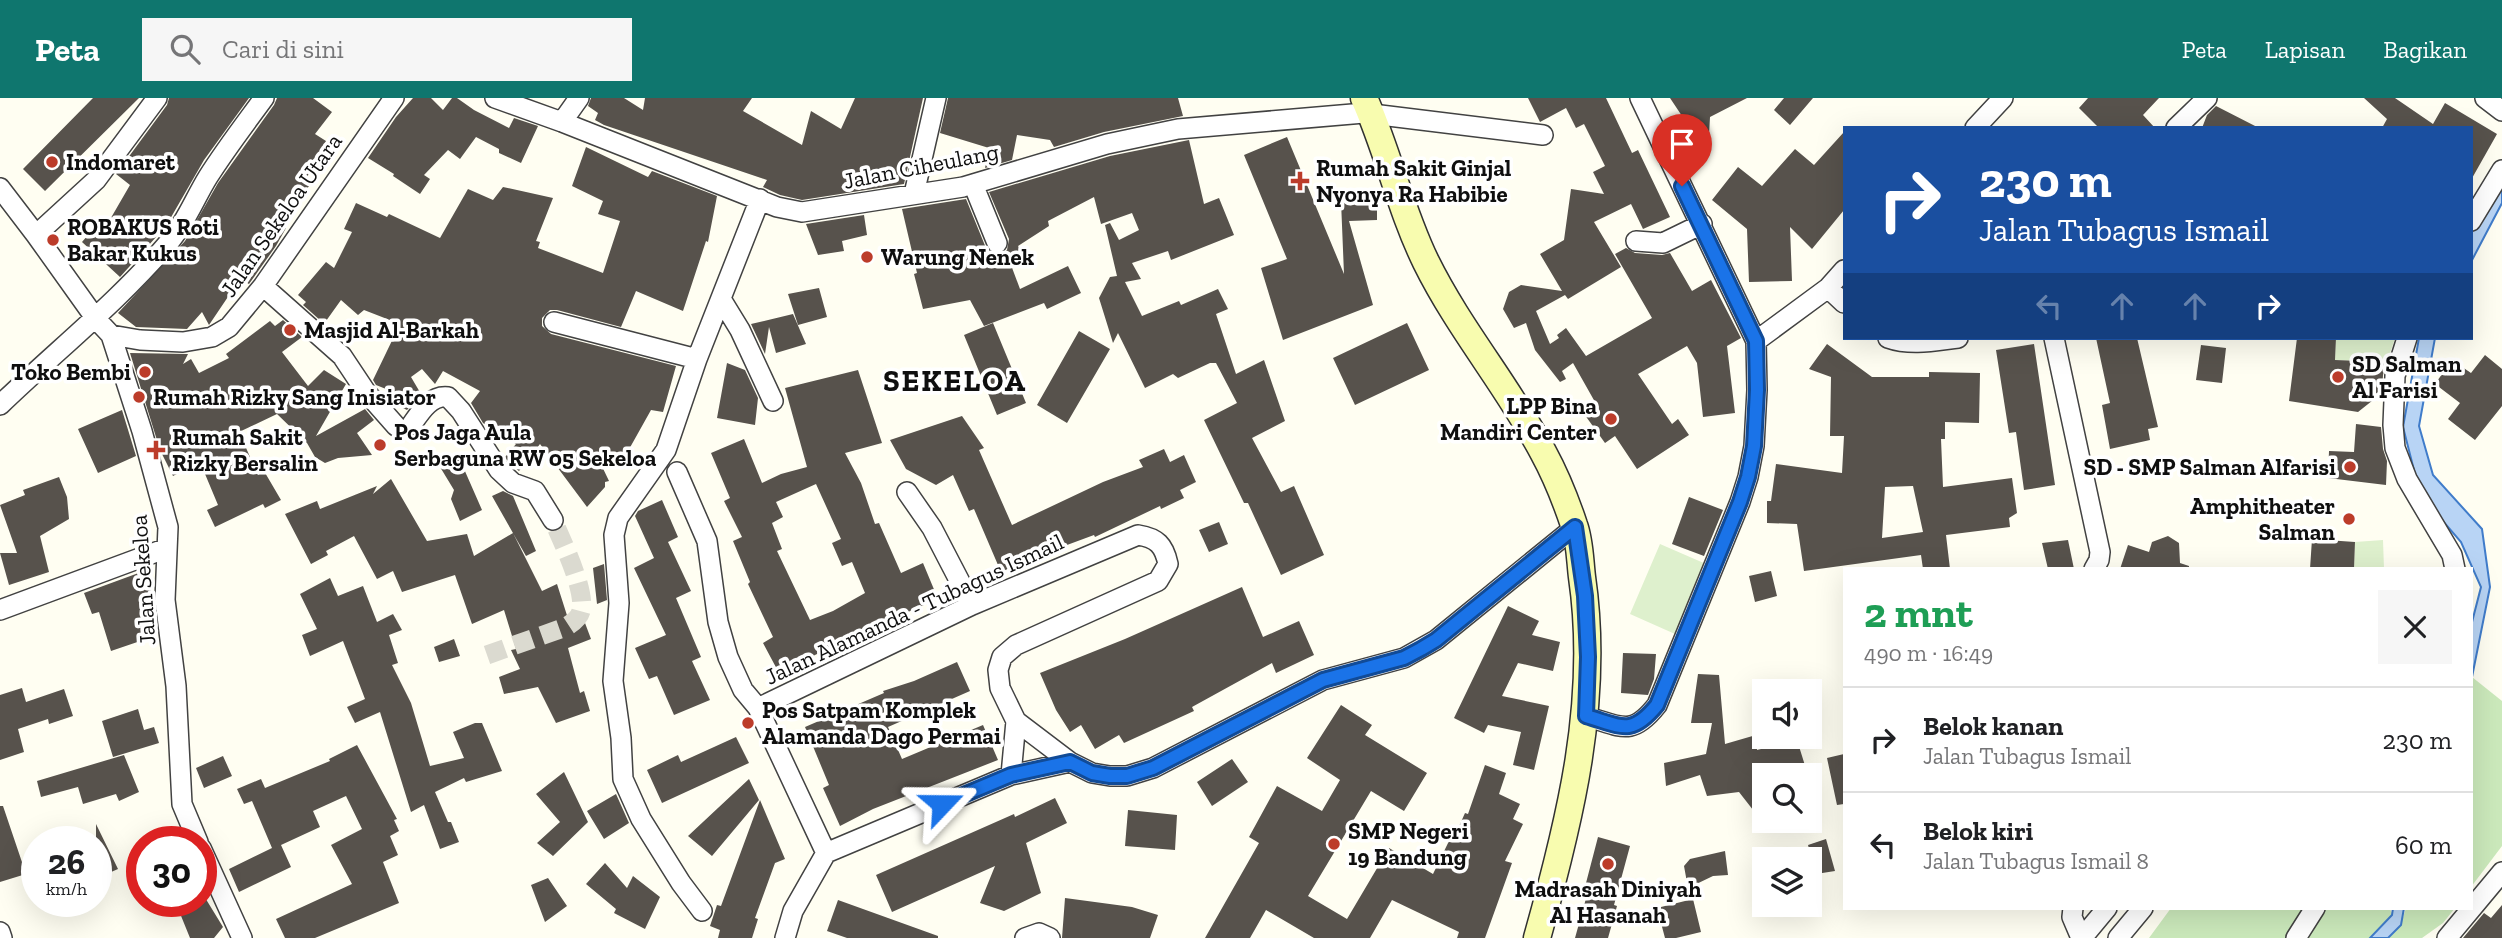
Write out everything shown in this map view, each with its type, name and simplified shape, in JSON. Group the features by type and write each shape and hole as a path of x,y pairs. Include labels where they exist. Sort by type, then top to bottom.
{"main road":[{"path":"1368,106 1392,177 1426,261 1467,334 1506,390 1543,452 1575,527 1585,596 1588,657 1586,716 1562,848 1536,938"}],"street":[{"path":"36,234 96,180 157,98"},
{"path":"0,405 96,319 171,239 193,207 207,179 264,98"},
{"name":"Jalan Sekeloa Utara","path":"111,335 140,340 183,342 212,337 229,327 263,286 394,98"},
{"name":"Jalan Ciheulang","path":"495,98 777,207 802,212 973,184 1107,144 1178,129 1368,106 1543,135"},
{"path":"562,122 579,98"},
{"path":"914,194 936,98"},
{"path":"1977,126 2003,98"},
{"path":"2178,126 2207,98"},
{"path":"2485,98 2502,111"},
{"path":"1586,716 1628,728 1639,724 1657,705 1748,477 1754,446 1756,341 1647,102"},
{"path":"2473,218 2502,170"},
{"path":"973,184 997,243"},
{"path":"702,911 641,819 623,779 614,681 619,603 614,526 666,450 696,359 760,199"},
{"name":"Jalan Sekeloa","path":"4,200 36,234 96,319 111,335 159,487 167,527 165,600 176,686 182,804 191,826"},
{"path":"1636,241 1663,243 1702,224"},
{"path":"1756,341 1828,288 1843,271"},
{"path":"263,286 342,356 366,392 404,425 428,403 439,397 448,397 461,411 499,470 513,483 535,491 553,520"},
{"path":"1828,288 1843,302"},
{"path":"721,299 740,330 773,401"},
{"path":"554,322 696,359"},
{"path":"1894,340 1924,343 1944,340"},
{"path":"2054,340 2099,544 2099,560 2095,567"},
{"path":"2406,340 2395,376 2395,447 2413,490 2452,555 2455,567"},
{"path":"677,472 707,541 718,622 728,657 743,690 758,708"},
{"path":"907,492 937,537 972,605"},
{"name":"Jalan Alamanda - Tubagus Ismail","path":"826,853 758,708 972,605 1138,535 1153,538 1165,549 1168,564 1158,581 1016,645 1002,657 998,670 1000,688 1016,721 1070,762 1092,773 1127,776 1153,768 1323,680 1404,658 1436,640 1575,527"},
{"path":"0,610 167,548"},
{"path":"1011,775 1016,721"},
{"path":"785,938 793,911 826,853 1011,775 1070,762"},
{"path":"2473,907 2502,872"},
{"path":"217,883 242,938"},
{"path":"2073,910 2072,917 2089,935 2107,910"},
{"path":"2118,938 2141,910"},
{"path":"2296,938 2314,910"},
{"path":"2447,938 2470,910"},
{"path":"0,932 2,938"}],"green space":[{"path":"2336,340 2394,340 2387,362 2335,360"},
{"path":"2383,540 2384,567 2354,567 2355,542"},
{"path":"1660,544 1706,564 1675,634 1630,614"},
{"path":"2473,678 2502,701 2502,846 2473,884"},
{"path":"2170,910 2391,910 2401,924 2405,910 2453,910 2443,923 2422,938 2149,938"}],"water":[{"path":"2502,178 2502,203 2473,258 2473,229"},
{"path":"2419,340 2435,340 2419,426 2433,475 2482,529 2490,587 2473,672 2473,618 2481,587 2461,542 2435,512 2416,478 2403,427"},
{"path":"2393,910 2404,910 2401,925 2388,938 2370,938 2392,915"}],"building":[{"path":"93,98 139,98 45,191 23,169"},
{"path":"169,98 249,98 204,160 166,226 120,277 82,242 94,228 101,235 130,185 116,174 167,105"},
{"path":"277,98 313,98 332,112 315,134 326,141 304,183 309,186 281,225 286,228 276,246 249,284 240,279 209,325 202,312 187,329 136,327 118,313 185,241 218,183"},
{"path":"413,98 431,98 443,110 452,98 457,98 509,128 514,118 538,126 521,163 499,153 499,149 476,137 460,159 448,150 424,175 430,179 420,194 368,158 396,117"},
{"path":"591,98 624,98 643,110 645,98 752,98 743,111 802,145 811,111 841,129 855,98 923,98 904,184 802,200 780,195 763,187 767,180 604,125 595,120 598,113 588,106"},
{"path":"948,98 1178,98 1183,116 1104,132 1054,147 1050,140 1017,135 1012,160 985,168 989,148 940,133"},
{"path":"1528,98 1606,98 1632,153 1638,150 1670,217 1643,229 1631,204 1594,222 1621,267 1568,299 1565,295 1536,311 1550,344 1559,338 1557,335 1566,328 1586,356 1652,318 1615,254 1626,248 1635,253 1670,253 1692,291 1711,280 1741,338 1727,346 1735,413 1703,417 1697,363 1687,346 1638,374 1672,424 1678,419 1689,435 1637,469 1615,436 1605,443 1582,411 1595,402 1573,363 1562,371 1566,379 1560,382 1535,350 1526,323 1514,328 1503,309 1509,292 1521,285 1562,291 1540,254 1564,240 1571,189 1604,194 1593,172 1605,166 1584,124 1576,128 1566,108 1540,122"},
{"path":"1670,98 1747,98 1710,117 1709,135 1694,134"},
{"path":"1784,98 1813,98 1790,125 1774,110"},
{"path":"2088,98 2159,98 2143,115 2153,126 2097,126 2079,108"},
{"path":"2364,98 2395,98 2433,124 2445,103 2497,134 2473,176 2473,126 2383,126 2387,119"},
{"path":"2216,106 2255,126 2203,126 2207,115"},
{"path":"1843,133 1843,211 1812,249 1790,227 1792,281 1749,282 1747,229 1712,200 1738,167 1762,186 1795,149 1814,165"},
{"path":"1287,137 1344,274 1341,201 1377,200 1377,220 1349,221 1373,305 1283,340 1261,268 1287,259 1244,155"},
{"path":"1189,140 1204,204 1219,198 1234,235 1171,260 1168,251 1132,263 1141,279 1125,282 1142,316 1179,301 1181,305 1218,289 1228,309 1216,314 1236,374 1264,360 1285,421 1252,438 1281,492 1294,486 1324,555 1281,575 1248,503 1244,503 1204,420 1237,403 1216,363 1210,363 1178,378 1173,374 1145,388 1118,333 1113,343 1099,298 1110,277 1117,276 1105,225 1110,223 1119,240 1139,230 1132,213 1101,224 1094,197 1048,221 1049,226 1018,246 1022,253 1008,257 1020,289 1068,266 1081,293 1047,309 1044,303 984,326 970,300 923,309 914,274 917,273 902,209 966,199 986,248 995,255 1001,255 1007,250 1009,239 989,192 1110,156"},
{"path":"586,147 648,177 652,171 717,196 708,242 706,241 683,311 636,291 621,327 557,310 550,310 542,318 542,326 551,334 676,366 663,412 651,410 623,460 598,458 609,481 605,482 605,487 587,507 540,444 519,471 508,462 505,457 516,444 483,423 471,403 480,391 443,371 435,384 422,369 411,377 421,394 407,410 391,402 387,397 396,393 376,385 373,380 400,324 364,310 358,315 341,300 326,321 321,321 303,305 306,302 298,295 326,262 334,268 352,232 344,229 356,203 387,217 389,214 440,238 468,189 493,200 503,187 553,198 536,241 540,242 538,248 603,273 620,221 598,214 603,201 572,186"},
{"path":"864,215 867,235 842,241 844,251 818,255 806,224"},
{"path":"819,288 827,317 798,325 788,294"},
{"path":"793,314 806,344 776,353 769,327 765,354 751,324"},
{"path":"283,320 302,337 282,352 308,386 324,370 346,384 316,436 365,409 374,420 357,433 372,455 338,458 325,463 315,457 307,443 277,414 239,432 258,475 264,471 281,500 265,508 263,504 215,527 207,510 218,505 200,462 173,476 160,450 130,353 188,354 183,364 191,359 199,373 229,358 226,354 270,321 275,326"},
{"path":"993,323 1026,403 997,415 964,335"},
{"path":"1407,323 1429,370 1355,405 1333,358"},
{"path":"1079,331 1110,349 1067,423 1037,405"},
{"path":"2096,340 2137,340 2158,427 2148,429 2150,440 2110,449 2102,405 2110,403"},
{"name":"SD Salman Al Farisi","path":"2297,340 2336,340 2335,360 2386,362 2382,393 2358,412 2289,401"},
{"path":"1827,344 1872,377 1929,377 1929,372 1980,373 1979,423 1945,422 1945,439 1941,439 1943,487 2012,478 2017,513 2009,518 2010,527 1946,535 1950,567 1923,567 1921,555 1804,571 1797,524 1767,523 1767,501 1771,501 1776,464 1842,473 1844,436 1830,436 1831,377 1809,369","holes":["1913,486 1923,532 1882,538 1885,487"]},
{"path":"2034,344 2055,485 2024,490 2016,432 2009,433 1996,350"},
{"path":"2201,345 2226,348 2222,383 2196,380"},
{"path":"2485,355 2502,369 2502,406 2475,440 2448,419 2460,403 2435,384 2452,360 2471,373"},
{"path":"727,363 745,370 758,398 755,425 717,418"},
{"path":"858,370 882,443 845,453 861,483 875,524 879,523 901,573 923,563 938,599 901,615 900,613 779,673 763,643 773,637 748,584 750,582 733,541 742,537 724,501 730,498 711,453 744,439 762,483 781,474 807,467 785,388","holes":["816,484 841,539 832,543 842,566 852,562 865,593 810,620 777,551 782,549 772,523 783,517 776,502"]},
{"path":"122,410 136,456 98,473 78,429"},
{"path":"962,416 984,448 979,450 1012,525 1103,482 1143,467 1139,460 1164,449 1170,462 1184,455 1196,482 1180,490 1184,498 1161,509 1160,506 1095,537 1094,535 1040,555 1001,572 974,509 969,511 953,475 936,485 906,469 890,440"},
{"name":"SD Salman Al Farisi","path":"2356,424 2381,427 2387,461 2386,485 2328,478 2329,451 2354,452"},
{"path":"457,453 482,510 460,521 451,499 454,490 437,462"},
{"path":"59,477 67,497 69,519 40,536 49,572 9,585 0,553 17,553 0,505 25,495 23,490"},
{"path":"391,479 427,541 467,534 474,556 513,533 542,591 557,584 571,628 585,623 591,639 568,648 580,693 584,691 590,711 556,723 538,687 504,694 499,677 520,669 511,650 516,649 504,610 472,624 455,575 402,592 393,571 377,579 354,536 326,551 328,555 311,564 285,514 317,501 320,509 377,486 373,494"},
{"path":"503,491 513,496 536,551 526,556 492,496"},
{"path":"1689,497 1723,510 1704,556 1672,544"},
{"path":"662,500 678,537 668,542 691,591 676,598 701,657 692,661 710,700 674,715 657,676 649,679 635,648 666,635 634,568 654,558 635,516 638,511"},
{"path":"1219,522 1228,544 1209,552 1199,530"},
{"path":"2168,536 2179,543 2180,563 2189,567 2121,567 2128,545 2149,552 2152,542"},
{"path":"2312,539 2355,542 2354,567 2310,567"},
{"path":"2068,540 2074,567 2048,567 2042,543"},
{"path":"604,564 607,600 597,604 593,568"},
{"path":"144,571 152,593 143,596 155,636 111,651 99,612 92,614 84,593"},
{"path":"1771,571 1777,596 1755,602 1749,576"},
{"path":"330,578 338,596 363,586 377,622 393,614 402,630 389,635 398,663 392,665 411,703 430,766 464,758 453,732 482,723 502,771 466,782 464,778 435,792 459,842 440,849 424,805 411,812 380,712 355,723 347,707 365,699 343,641 310,656 302,635 317,629 300,594"},
{"path":"1242,587 1263,637 1299,621 1314,655 1276,673 1272,663 1192,707 1194,711 1124,743 1119,735 1095,749 1081,725 1070,732 1056,710 1040,673"},
{"path":"1508,606 1539,621 1532,635 1560,642 1553,671 1518,663 1502,696 1549,706 1534,770 1513,765 1521,732 1488,725 1484,733 1454,718"},
{"path":"454,639 460,656 439,662 434,647"},
{"path":"1623,653 1656,654 1654,679 1648,695 1621,693"},
{"path":"957,662 970,691 888,727 902,759 983,725 998,760 873,809 840,826 823,788 829,785 805,727 884,693 883,691"},
{"path":"1698,674 1719,675 1725,744 1752,736 1752,749 1800,749 1804,763 1752,763 1752,809 1739,792 1707,796 1700,775 1666,786 1664,763 1706,754 1712,723 1691,723"},
{"path":"22,688 26,702 64,689 73,716 49,724 48,719 18,729 24,752 0,760 0,695"},
{"path":"1341,705 1372,725 1365,735 1427,773 1404,811 1371,791 1308,896 1347,919 1389,848 1433,874 1465,813 1468,814 1485,765 1506,773 1499,794 1520,804 1513,819 1523,824 1505,861 1512,863 1485,938 1457,938 1459,932 1392,900 1370,938 1314,938 1266,910 1250,938 1205,938 1259,843 1249,837 1277,786 1322,811 1340,780 1307,758"},
{"path":"138,709 144,730 154,727 159,743 113,757 102,721"},
{"path":"736,737 749,763 662,803 647,770 678,755 681,762"},
{"path":"357,745 397,819 394,820 399,831 390,836 398,855 383,862 399,903 315,938 285,938 276,919 352,884 331,845 362,829 346,796 313,811 320,827 281,845 291,867 239,892 229,869 272,848 252,801 244,804 237,789 261,779 265,788 330,761 329,759"},
{"path":"1843,754 1843,804 1837,805 1827,758"},
{"path":"124,755 139,792 119,801 116,794 83,804 78,787 41,797 37,781"},
{"path":"223,756 232,776 204,788 196,768"},
{"path":"1232,759 1248,782 1212,806 1197,782"},
{"path":"564,772 588,822 553,856 537,843 560,822 536,794"},
{"path":"749,779 759,800 712,856 688,836"},
{"path":"616,794 629,823 604,839 587,811"},
{"path":"1055,798 1067,823 1026,843 1041,893 1004,911 980,903 995,866 892,912 876,875"},
{"path":"760,800 785,859 775,863 755,918 758,919 752,938 718,938 720,930 710,926 717,905 721,906"},
{"path":"0,806 3,806 21,859 21,876 0,882"},
{"path":"1128,810 1177,815 1175,850 1125,846"},
{"path":"1598,837 1630,846 1614,905 1617,906 1608,938 1575,938 1590,884 1586,883"},
{"path":"1826,839 1835,871 1822,873 1822,847 1808,845"},
{"path":"1725,851 1728,875 1713,876 1688,888 1684,866 1690,859"},
{"path":"112,857 118,869 112,872"},
{"path":"605,863 627,888 633,876 660,897 645,929 614,913 616,909 586,884"},
{"path":"548,878 567,906 545,922 531,885"},
{"path":"1065,898 1132,907 1158,915 1150,938 1062,938"},
{"path":"1693,899 1701,932 1665,938 1657,908"},
{"path":"838,900 938,938 847,938 827,931"},
{"path":"2502,905 2502,938 2463,938 2484,913 2491,918"},
{"path":"181,917 217,917 223,927 214,938 190,938"}],"tunnel":[{"path":"487,655 566,627 580,614 582,602 577,579 553,520"}],"place":[{"name":"Indomaret","path":"52,162"},
{"name":"Rumah Sakit Ginjal Nyonya Ra Habibie","path":"1300,181"},
{"name":"ROBAKUS Roti Bakar Kukus","path":"53,240"},
{"name":"Warung Nenek","path":"867,257"},
{"name":"Masjid Al-Barkah","path":"290,330"},
{"name":"Toko Bembi","path":"145,372"},
{"name":"SD Salman Al Farisi","path":"2338,377"},
{"name":"Rumah Rizky Sang Inisiator","path":"139,397"},
{"name":"LPP Bina Mandiri Center","path":"1611,419"},
{"name":"Pos Jaga Aula Serbaguna RW 05 Sekeloa","path":"380,445"},
{"name":"Rumah Sakit Rizky Bersalin","path":"156,450"},
{"name":"SD - SMP Salman Alfarisi","path":"2350,467"},
{"name":"Amphitheater Salman","path":"2349,519"},
{"name":"Pos Satpam Komplek Alamanda Dago Permai","path":"748,723"},
{"name":"SMP Negeri 19 Bandung","path":"1334,844"},
{"name":"Madrasah Diniyah Al Hasanah","path":"1608,864"}],"district":[{"name":"SEKELOA","path":"955,381"}],"route":[{"path":"942,804 1011,775 1070,762 1092,773 1110,776 1127,776 1153,768 1323,680 1404,658 1421,649 1436,640 1575,527 1585,596 1588,657 1586,716 1628,728 1647,718 1657,705 1683,635 1740,502 1754,446 1756,341 1682,186"}]}
